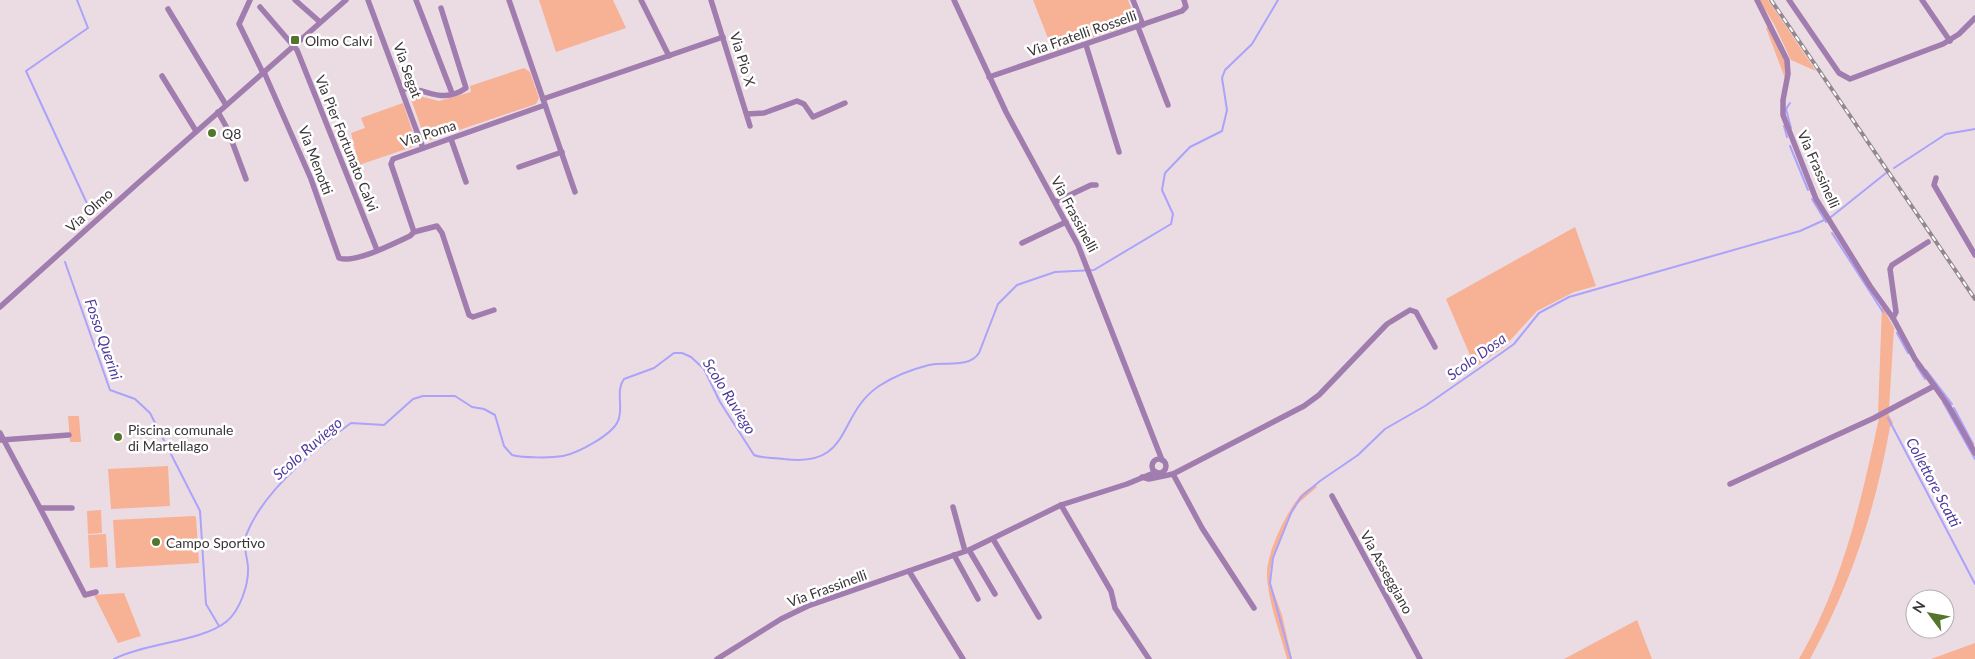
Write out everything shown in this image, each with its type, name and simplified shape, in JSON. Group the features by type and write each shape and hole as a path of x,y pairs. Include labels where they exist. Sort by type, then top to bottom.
{"street":[{"name":"Via Menotti","path":"250,0 239,24 294,138 341,259 349,259 377,250"},
{"path":"295,0 320,22"},
{"name":"Via Olmo","path":"0,307 196,131 346,0"},
{"name":"Via Segat","path":"368,0 422,148"},
{"path":"416,0 452,94"},
{"path":"510,0 575,192"},
{"path":"641,0 669,56"},
{"name":"Via Pio X","path":"711,0 750,126"},
{"name":"Via Frassinelli","path":"954,0 989,77 1088,266 1156,447 1164,463"},
{"path":"1133,0 1140,26 1168,104"},
{"name":"Via Fratelli Rosselli","path":"989,77 1182,11 1186,7 1184,0"},
{"name":"Via Frassinelli","path":"1757,0 1787,60 1788,74 1782,105 1783,115 1806,176 1824,214 1893,318 1915,359 1948,405 1975,453"},
{"path":"1789,0 1838,73 1848,79 1950,41 1975,18"},
{"path":"1922,0 1950,41"},
{"path":"260,7 294,46"},
{"path":"402,89 408,88 438,97 465,90 466,86 441,8"},
{"path":"168,9 226,105"},
{"name":"Via Poma","path":"414,232 392,161 396,157 452,139 544,102 723,37"},
{"path":"1086,45 1119,152"},
{"name":"Via Pier Fortunato Calvi","path":"294,46 377,250"},
{"path":"162,76 196,131"},
{"path":"747,114 769,112 797,101 804,104 813,117 846,103"},
{"path":"218,112 227,128 246,179"},
{"path":"452,139 466,182"},
{"path":"518,167 562,152"},
{"path":"1936,178 1934,185 1975,255"},
{"path":"1055,202 1091,185 1096,185"},
{"path":"1022,244 1066,222"},
{"path":"377,250 410,236 414,232 439,226 470,315 473,317 494,310"},
{"path":"1893,318 1896,312 1890,269 1892,265 1928,242"},
{"name":"Via Frassinelli","path":"1144,476 1149,479 1175,473 1304,406 1319,394 1387,324 1410,310 1416,312 1435,347"},
{"path":"1730,484 1874,418 1934,386"},
{"path":"69,435 1,438 85,594 96,592"},
{"name":"Via Frassinelli","path":"1144,476 1154,463 1156,447"},
{"path":"1159,472 1154,463 1164,463"},
{"path":"1164,463 1170,471 1175,473 1202,528 1254,608"},
{"path":"1159,472 1164,463"},
{"name":"Via Frassinelli","path":"717,659 794,613 967,551 1061,505 1144,476 1159,472 1175,473"},
{"name":"Via Asseggiano","path":"1332,496 1420,659"},
{"path":"1061,505 1111,592 1115,608 1149,659"},
{"path":"953,507 967,551 995,594"},
{"path":"40,508 72,508"},
{"path":"993,539 1039,617"},
{"path":"954,555 978,599"},
{"path":"909,571 963,659"}],"shaded area":[{"path":"539,0 613,0 626,28 556,52"},
{"path":"1033,0 1128,0 1136,21 1116,30 1053,51"},
{"path":"1759,0 1768,0 1816,71 1791,60 1774,24"},
{"path":"1769,26 1785,58 1786,81 1766,28"},
{"path":"524,68 530,72 539,98 536,104 430,140 425,139 410,96 411,94 439,101 471,92 470,86"},
{"path":"403,103 416,142 415,146 359,165 351,133 365,128 361,118"},
{"path":"1575,227 1596,286 1574,292 1537,311 1505,346 1475,367 1446,299"},
{"path":"1882,306 1894,328 1889,408 1878,413"},
{"path":"1888,413 1893,423 1890,427 1877,488 1860,546 1838,603 1810,659 1799,659 1828,601 1839,571 1849,542 1879,418"},
{"path":"68,416 79,416 81,442 70,442"},
{"path":"168,466 170,506 111,509 108,469"},
{"path":"1315,485 1317,487 1295,506 1273,557 1270,572 1271,585 1282,615 1292,659 1287,659 1270,598 1267,568 1273,546 1294,503 1302,494"},
{"path":"101,510 102,533 88,534 87,511"},
{"name":"Campo Sportivo","path":"196,517 199,563 116,568 113,520"},
{"path":"106,534 108,567 90,568 88,535"},
{"path":"124,593 141,636 118,643 94,595"},
{"path":"1637,620 1652,659 1564,659"},
{"path":"1975,643 1975,659 1931,659"}],"waterway":[{"name":"Fosso Querini","path":"77,0 88,28 26,71 90,210"},
{"name":"Scolo Ruviego","path":"114,659 141,649 202,634 226,622 235,611 245,589 248,574 245,545 247,533 265,502 278,487 307,458 351,423 384,425 413,399 423,396 455,396 472,407 484,409 495,415 504,446 512,455 523,457 563,456 594,443 615,426 620,416 620,389 624,379 654,368 674,353 682,353 691,357 704,369 720,402 754,455 806,460 822,455 833,448 865,398 879,386 897,376 923,367 935,364 963,363 974,358 979,353 998,304 1017,285 1055,272 1094,270 1171,224 1173,214 1162,190 1165,173 1190,147 1222,131 1227,110 1222,78 1225,70 1252,44 1278,0"},
{"path":"1790,103 1786,109 1791,128"},
{"path":"1784,126 1787,137"},
{"name":"Scolo Dosa","path":"1894,168 1946,134 1975,129"},
{"path":"1790,146 1808,190"},
{"name":"Scolo Dosa","path":"1291,659 1270,583 1273,558 1291,513 1301,497 1320,481 1358,455 1385,429 1425,406 1514,344 1539,313 1569,297 1800,231 1831,217 1886,173"},
{"path":"1812,199 1826,222"},
{"path":"1832,233 1883,312"},
{"name":"Fosso Querini","path":"65,262 110,390 135,399 150,413 200,511 206,604 219,626"},
{"path":"1897,333 1908,353"},
{"path":"1916,365 1925,379"},
{"path":"1926,370 1952,404"},
{"path":"1943,402 1975,459"},
{"path":"1954,408 1973,444"},
{"name":"Collettore Scatti","path":"1888,418 1975,584"}],"railway":[{"path":"1771,0 1975,299"}],"place":[{"name":"Olmo Calvi","path":"295,40"},
{"name":"Q8","path":"212,133"},
{"name":"Piscina comunale di Martellago","path":"118,437"},
{"name":"Campo Sportivo","path":"156,542"}]}
